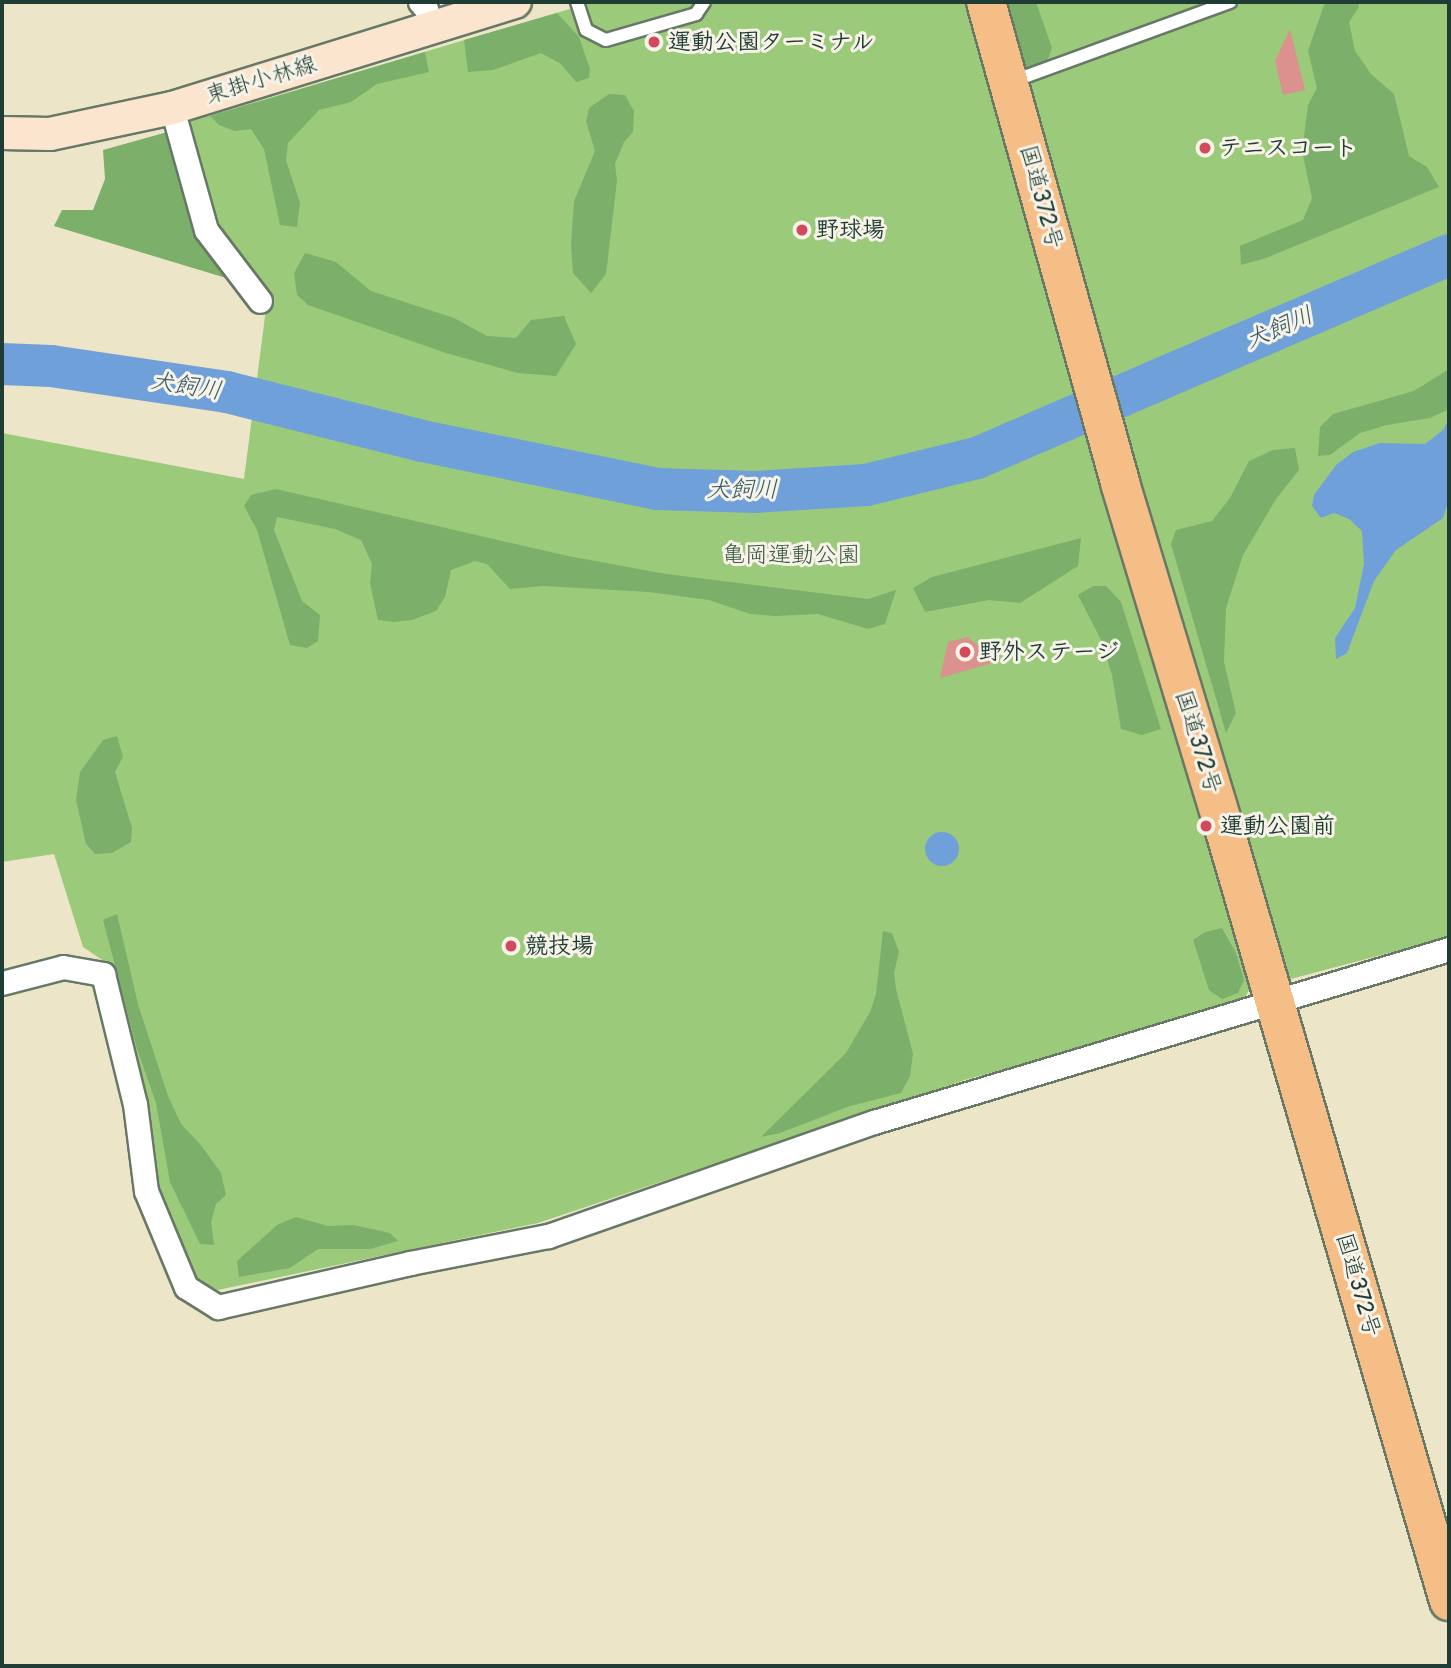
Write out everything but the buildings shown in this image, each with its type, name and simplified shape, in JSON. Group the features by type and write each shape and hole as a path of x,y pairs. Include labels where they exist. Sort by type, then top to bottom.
{"highway":[{"name":"国道372号","path":"986,2 1120,483 1275,999 1449,1601"}],"main road":[{"name":"東掛小林線","path":"2,132 50,134 172,108 426,15 515,2"}],"street":[{"path":"172,108 206,230 260,301"},
{"path":"2,983 63,967 103,974 135,1104 146,1191 186,1287 218,1307 410,1263 548,1236 874,1122 1275,999 1449,949"}],"lane":[{"path":"576,2 586,30 606,40 696,14 704,2"},
{"path":"1010,82 1230,2"}],"green space":[{"name":"亀岡運動公園","path":"593,2 1449,2 1449,937 1249,990 1242,1004 968,1079 538,1223 218,1290 197,1280 159,1193 148,1105 111,966 83,947 54,854 2,862 2,433 244,479 268,293 213,224 188,122"},
{"path":"1002,2 1036,2 1052,48 1043,72 1024,70"},
{"path":"1325,2 1358,2 1359,7 1349,22 1355,51 1371,74 1394,94 1409,156 1427,167 1439,187 1266,258 1241,265 1240,246 1303,220 1312,198 1302,151 1308,105 1317,88 1308,51"},
{"path":"557,13 579,37 590,69 589,78 576,82 561,64 541,53 493,70 468,72 464,40"},
{"path":"425,52 429,72 377,84 351,102 319,110 288,143 286,160 300,203 297,227 280,225 264,149 251,129 235,131 219,125 210,116"},
{"path":"609,94 625,95 634,111 633,132 624,142 615,164 617,181 606,274 591,293 573,273 571,245 574,201 595,151 586,121 589,108"},
{"path":"171,131 236,281 54,226 62,210 93,210 105,179 103,150"},
{"path":"305,253 336,262 371,291 454,318 487,336 516,338 531,320 564,316 576,344 556,376 518,373 446,353 308,305 297,295 294,273"},
{"path":"1449,369 1447,410 1430,418 1387,425 1360,433 1330,455 1318,456 1320,427 1333,414 1414,391"},
{"path":"1295,448 1299,470 1276,499 1243,555 1226,608 1224,662 1236,713 1226,733 1171,544 1176,530 1212,521 1230,498 1249,461 1273,450"},
{"path":"276,489 568,556 666,574 868,599 896,590 885,624 868,629 818,614 750,614 709,600 649,592 543,586 510,589 487,564 475,561 451,570 445,597 436,611 412,620 394,622 378,620 370,583 372,564 361,540 335,529 277,517 274,530 302,601 320,615 318,641 307,648 290,645 257,530 244,506 251,495"},
{"path":"1081,538 1078,566 1020,603 989,600 925,612 913,588 932,577"},
{"path":"1093,586 1106,586 1121,602 1161,729 1142,735 1121,729 1112,675 1101,640 1078,595"},
{"path":"117,736 123,757 115,772 132,828 131,842 112,853 95,854 86,844 76,800 80,772 103,740"},
{"path":"117,914 138,1004 168,1096 181,1124 201,1145 221,1173 226,1195 216,1204 211,1222 214,1245 200,1244 170,1182 156,1103 137,1049 103,920"},
{"path":"1222,928 1236,953 1244,980 1238,993 1222,999 1209,990 1193,940 1205,932"},
{"path":"883,931 892,933 899,952 894,973 896,989 913,1054 910,1076 901,1093 850,1106 780,1133 761,1137 846,1053 870,1012 876,994"},
{"path":"296,1217 328,1226 354,1225 390,1233 398,1241 370,1249 318,1249 290,1268 239,1277 237,1261 277,1225"}],"water":[{"path":"1449,419 1449,498 1443,518 1396,550 1374,581 1347,653 1336,659 1335,638 1355,608 1364,564 1362,531 1349,519 1334,513 1321,518 1312,506 1314,495 1336,465 1353,452 1380,443 1425,444 1443,430"},
{"path":"942,832 954,837 959,849 954,861 942,866 930,861 925,849 930,837"}],"waterway":[{"name":"犬飼川","path":"2,364 51,366 227,392 422,441 657,489 755,492 866,485 977,458 1449,255"}],"place":[{"name":"運動公園ターミナル","path":"654,42"},
{"name":"テニスコート","path":"1205,148"},
{"name":"野球場","path":"802,230"},
{"name":"野外ステージ","path":"965,652"},
{"name":"運動公園前","path":"1206,826"},
{"name":"競技場","path":"511,946"}]}
